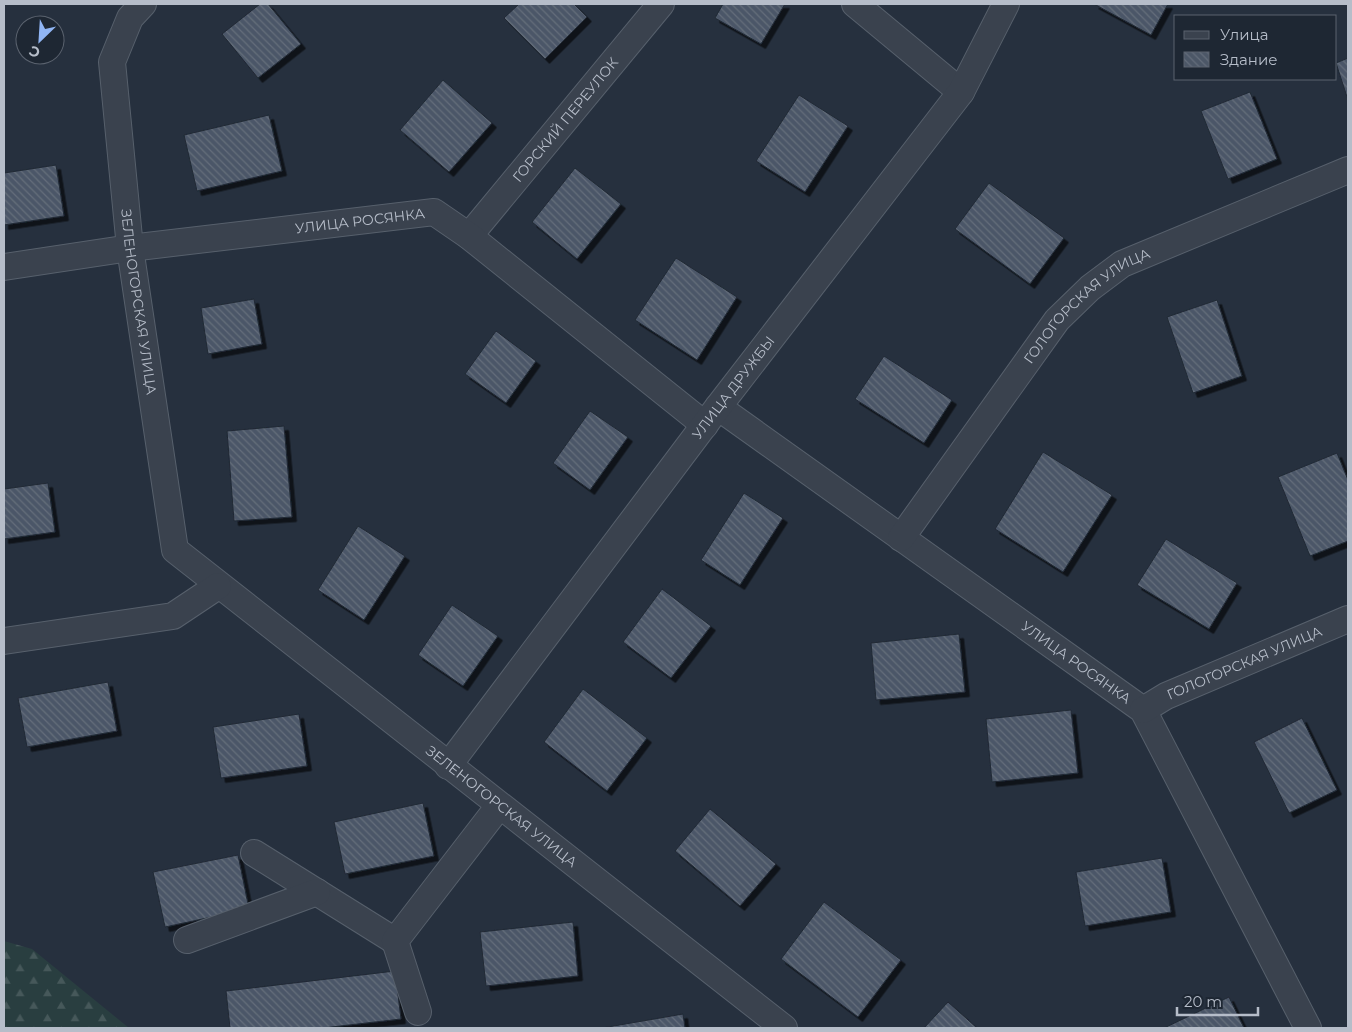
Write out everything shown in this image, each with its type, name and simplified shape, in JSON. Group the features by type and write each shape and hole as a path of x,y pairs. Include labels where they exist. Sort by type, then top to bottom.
{"street":[{"name":"ЗЕЛЕНОГОРСКАЯ УЛИЦА","path":"143,4 130,18 112,62 130,248 175,550 218,586 784,1028"},
{"name":"ГОРСКИЙ ПЕРЕУЛОК","path":"469,236 661,4"},
{"path":"855,4 961,92"},
{"name":"УЛИЦА ДРУЖБЫ","path":"448,766 711,416 961,92 1006,4"},
{"name":"ГОЛОГОРСКАЯ УЛИЦА","path":"901,538 1057,320 1090,288 1122,264 1348,170"},
{"name":"УЛИЦА РОСЯНКА","path":"4,267 130,248 434,212 711,416 901,538 1143,710 1308,1028"},
{"path":"4,641 174,616 218,586"},
{"name":"ГОЛОГОРСКАЯ УЛИЦА","path":"1143,710 1166,696 1348,619"},
{"path":"395,941 499,806"},
{"path":"254,853 395,941 418,1012"},
{"path":"187,940 317,892"}],"green space":[{"path":"4,941 32,949 129,1028 4,1028"}],"building":[{"path":"260,4 268,4 301,44 258,78 222,34"},
{"path":"519,4 574,4 587,17 545,59 504,18"},
{"path":"723,4 785,4 761,44 715,18"},
{"path":"1094,4 1168,4 1151,35"},
{"path":"1348,58 1348,100 1337,66 1337,63"},
{"path":"443,80 492,123 449,172 400,130"},
{"path":"1250,92 1277,159 1228,179 1201,111"},
{"path":"799,95 848,126 805,192 756,161"},
{"path":"269,115 282,171 197,191 184,135"},
{"path":"56,165 64,216 4,225 4,173"},
{"path":"575,168 621,204 577,259 532,222"},
{"path":"989,183 1064,238 1030,284 955,229"},
{"path":"676,258 737,297 697,360 635,320"},
{"path":"254,299 262,344 208,354 201,308"},
{"path":"1217,300 1242,376 1193,393 1167,317"},
{"path":"496,331 536,361 506,403 465,374"},
{"path":"884,356 952,400 924,443 855,399"},
{"path":"590,411 628,437 590,490 553,463"},
{"path":"284,426 292,517 234,521 227,431"},
{"path":"1043,452 1112,495 1063,572 995,529"},
{"path":"1337,453 1348,480 1348,541 1310,556 1278,477"},
{"path":"48,483 55,532 4,539 4,489"},
{"path":"744,493 783,518 740,585 701,560"},
{"path":"358,526 405,556 364,620 318,590"},
{"path":"1166,539 1237,583 1209,629 1137,585"},
{"path":"662,589 711,626 671,678 623,642"},
{"path":"452,605 498,636 463,686 418,655"},
{"path":"959,634 965,692 876,700 871,643"},
{"path":"108,682 117,731 27,747 18,698"},
{"path":"583,689 647,738 607,791 544,742"},
{"path":"1071,710 1078,773 992,782 986,719"},
{"path":"299,714 307,766 221,778 213,727"},
{"path":"1302,718 1337,790 1289,813 1254,742"},
{"path":"423,803 434,856 345,874 334,822"},
{"path":"710,809 776,864 740,906 675,851"},
{"path":"238,855 249,909 165,927 153,872"},
{"path":"1162,858 1171,912 1085,926 1076,872"},
{"path":"824,902 901,960 858,1017 781,959"},
{"path":"573,922 578,976 486,986 480,932"},
{"path":"395,971 401,1019 323,1028 230,1028 226,991"},
{"path":"1229,997 1244,1028 1164,1028"},
{"path":"948,1002 977,1028 924,1028"},
{"path":"683,1014 685,1028 602,1028"}]}
